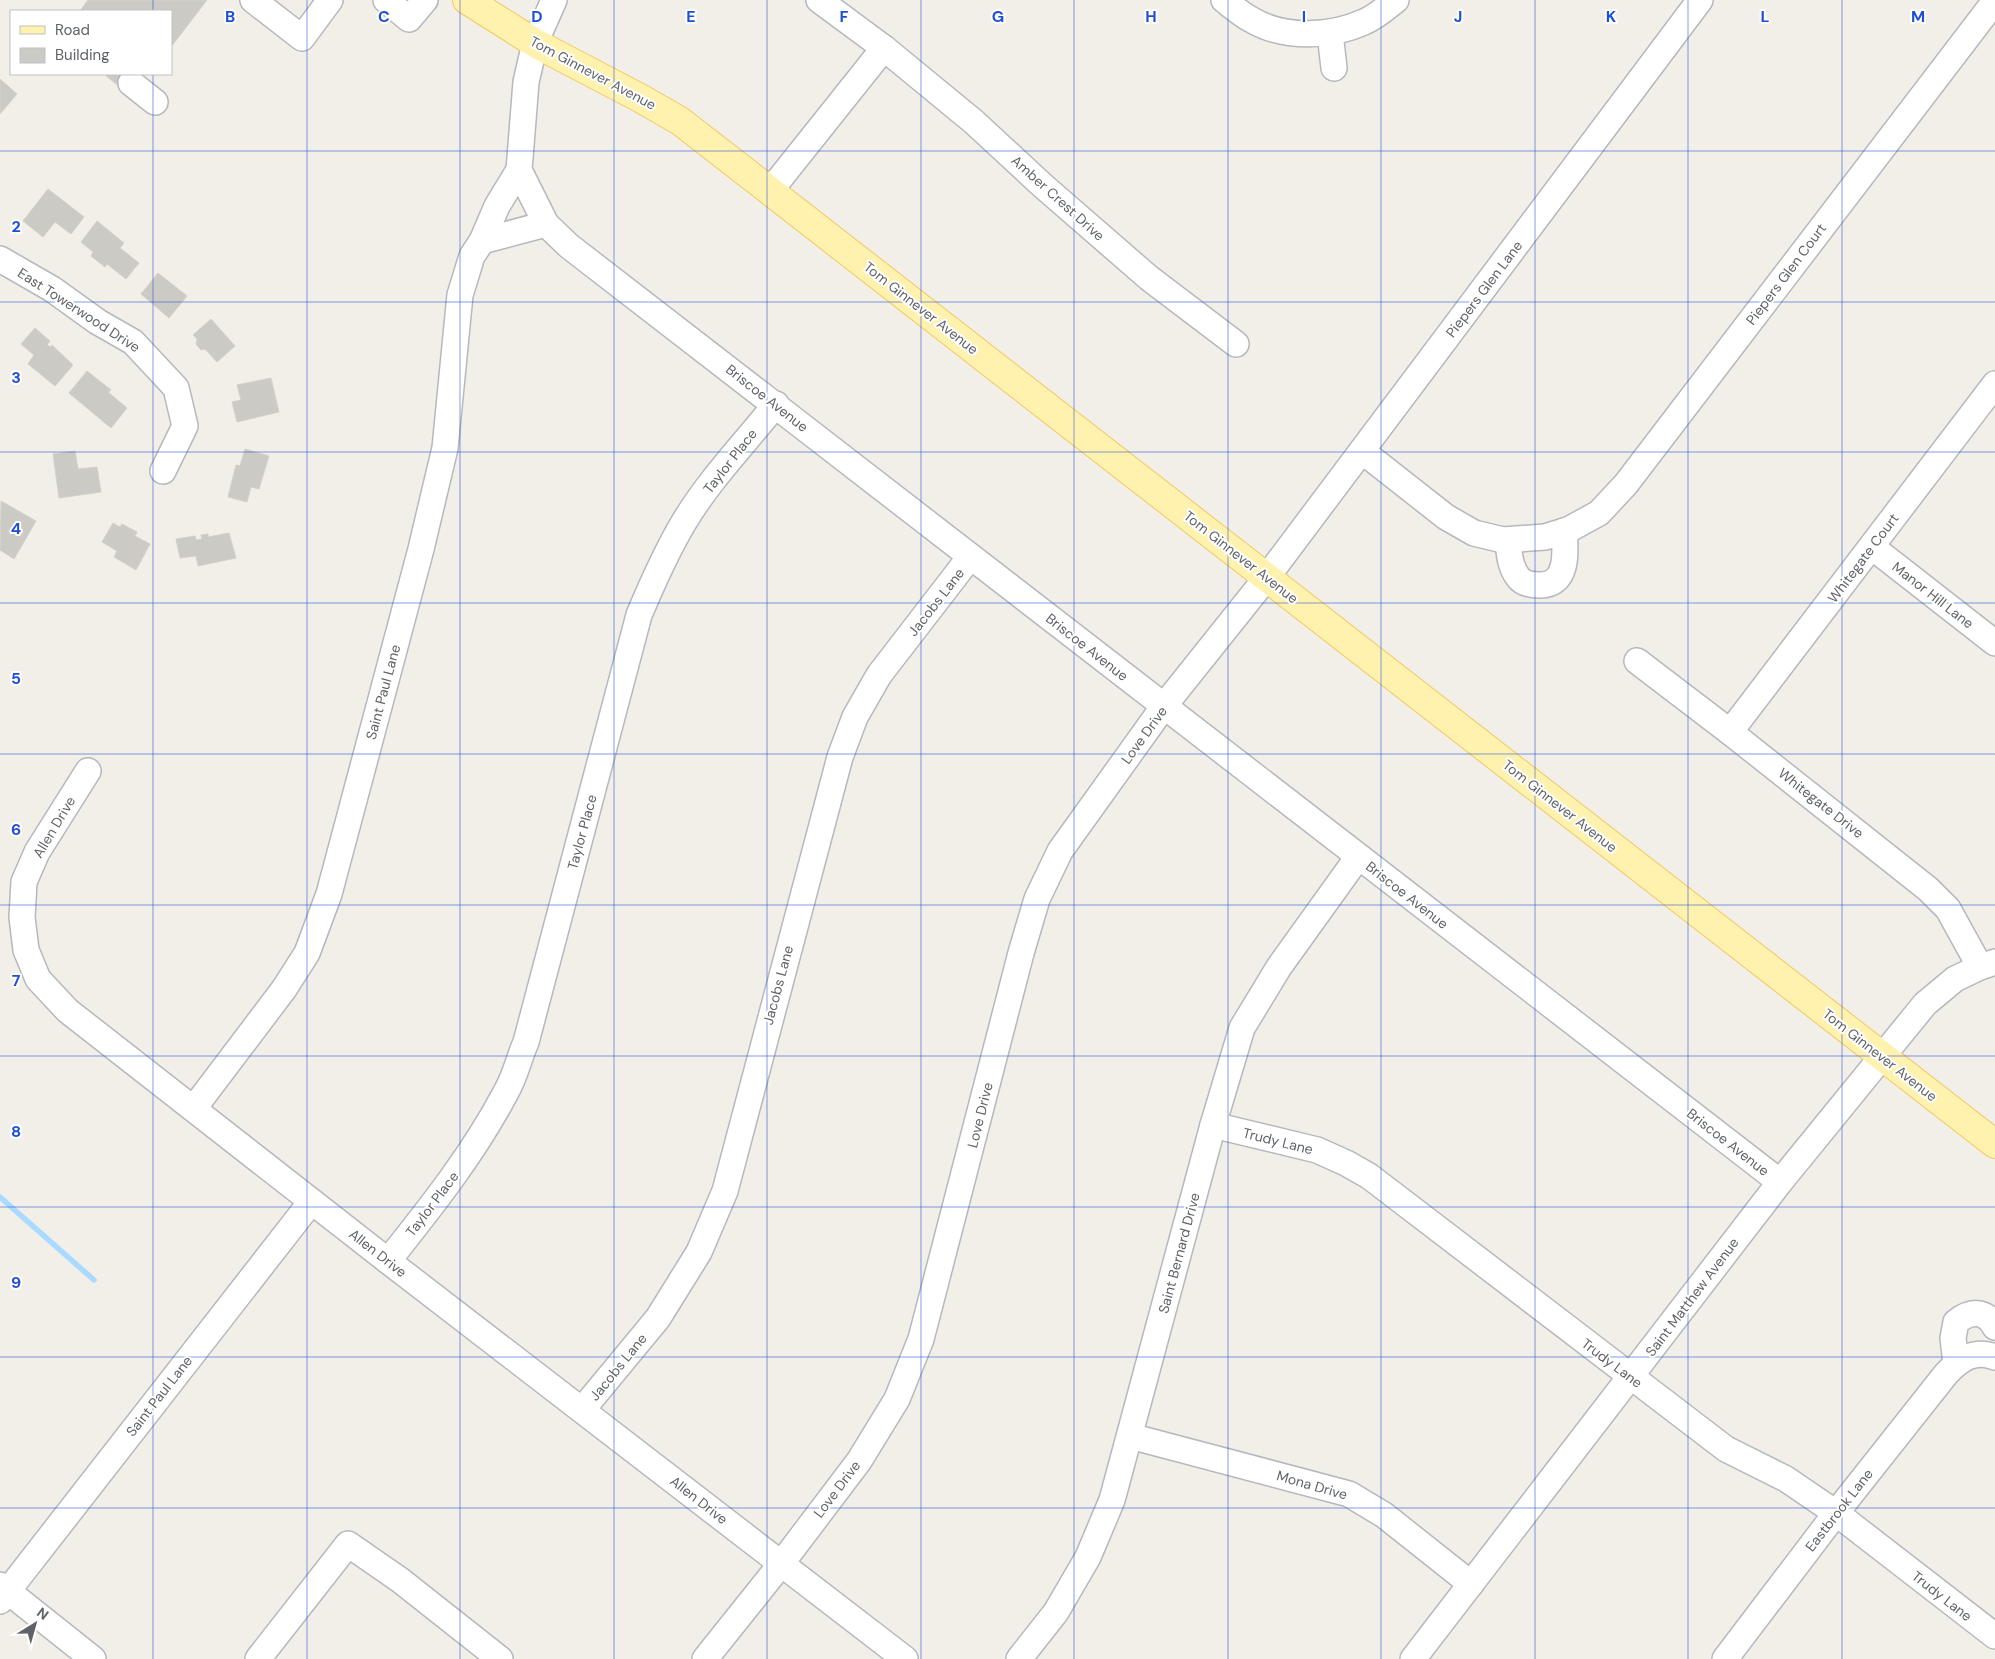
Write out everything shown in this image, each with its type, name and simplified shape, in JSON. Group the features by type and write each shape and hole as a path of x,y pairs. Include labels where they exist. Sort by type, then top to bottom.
{"main road":[{"name":"Tom Ginnever Avenue","path":"467,0 535,44 640,98 680,122 1995,1144"}],"street":[{"path":"253,0 302,38 330,0"},
{"path":"386,0 409,19 426,0"},
{"path":"519,170 526,82 535,44 554,0"},
{"name":"Amber Crest Drive","path":"819,0 884,48 974,122 1042,185 1149,278 1236,344"},
{"path":"1224,0 1253,21 1271,28 1295,33 1330,33 1366,22 1396,0"},
{"name":"Piepers Glen Lane","path":"1267,577 1700,0"},
{"name":"Piepers Glen Court","path":"1362,451 1446,517 1474,533 1508,540 1545,538 1564,532 1599,513 1626,484 1995,1"},
{"path":"1330,33 1334,68"},
{"path":"770,191 884,48"},
{"path":"131,83 156,102"},
{"name":"Briscoe Avenue","path":"519,170 546,224 570,246 1780,1182"},
{"name":"Saint Paul Lane","path":"194,1108 284,989 307,953 329,894 418,558 445,448 460,295 472,256 482,241 496,206 519,170"},
{"path":"482,241 546,224"},
{"name":"East Towerwood Drive","path":"0,260 52,289 98,322 134,342 176,388 185,426 163,471"},
{"name":"Whitegate Court","path":"1730,732 1995,384"},
{"name":"Taylor Place","path":"388,1262 439,1197 477,1142 507,1090 526,1042 638,616 661,563 684,521 776,404"},
{"path":"1508,540 1510,560 1519,578 1530,586 1545,586 1558,579 1564,566 1566,550 1564,532"},
{"name":"Manor Hill Lane","path":"1872,547 1995,643"},
{"name":"Jacobs Lane","path":"582,1410 658,1318 699,1252 725,1191 840,756 855,717 879,675 970,557"},
{"name":"Love Drive","path":"705,1659 781,1564 859,1460 897,1399 921,1339 1036,899 1060,850 1164,706 1267,577"},
{"name":"Whitegate Drive","path":"1637,662 1730,732 1928,888 1948,909 1987,964"},
{"name":"Allen Drive","path":"88,771 36,852 24,882 22,917 26,950 38,979 68,1011 194,1108 311,1202 905,1659"},
{"name":"Saint Bernard Drive","path":"1019,1659 1056,1612 1088,1557 1112,1500 1213,1125 1242,1028 1279,967 1358,857"},
{"name":"Saint Matthew Avenue","path":"1413,1659 1780,1182 1881,1057 1925,1004 1955,979 1987,964"},
{"name":"Trudy Lane","path":"1213,1125 1317,1150 1369,1176 1726,1449 1786,1479 1836,1513 1995,1636"},
{"name":"Saint Paul Lane","path":"2,1593 311,1202"},
{"name":"Eastbrook Lane","path":"1725,1659 1836,1513 1983,1358 1953,1338 1956,1322 1965,1315 1979,1314 1991,1320 1995,1327"},
{"name":"Mona Drive","path":"1130,1436 1349,1494 1384,1515 1471,1584"},
{"path":"258,1659 348,1544 400,1580 500,1659"},
{"path":"2,1593 93,1659"}],"building":[{"path":"88,0 207,0 172,46 172,10 81,10"},
{"path":"106,75 131,75 124,90"},
{"path":"0,79 17,94 0,114"},
{"path":"48,189 84,217 71,234 55,222 43,237 23,221"},
{"path":"97,221 124,243 120,248 139,263 126,279 107,264 105,267 91,256 93,252 81,242"},
{"path":"158,273 187,296 169,318 141,294"},
{"path":"211,319 235,346 217,362 205,349 201,350 196,344 197,339 193,335"},
{"path":"35,328 50,341 47,345 51,347 52,345 73,365 55,386 28,364 34,355 21,344"},
{"path":"87,371 111,390 108,392 127,408 111,428 69,393"},
{"path":"271,378 279,412 237,422 232,402 241,400 237,385"},
{"path":"245,449 269,456 259,489 251,487 247,502 228,497 236,465 240,466"},
{"path":"75,451 78,469 97,467 101,492 59,498 53,454"},
{"path":"1,501 36,521 14,559 0,550"},
{"path":"113,523 120,527 122,524 137,532 135,536 150,544 136,570 114,557 117,551 102,542"},
{"path":"229,533 236,558 198,566 196,556 180,558 176,539 195,536 196,540 202,539 201,535 208,534 208,537"}],"waterway":[{"path":"0,1197 94,1280"}]}
